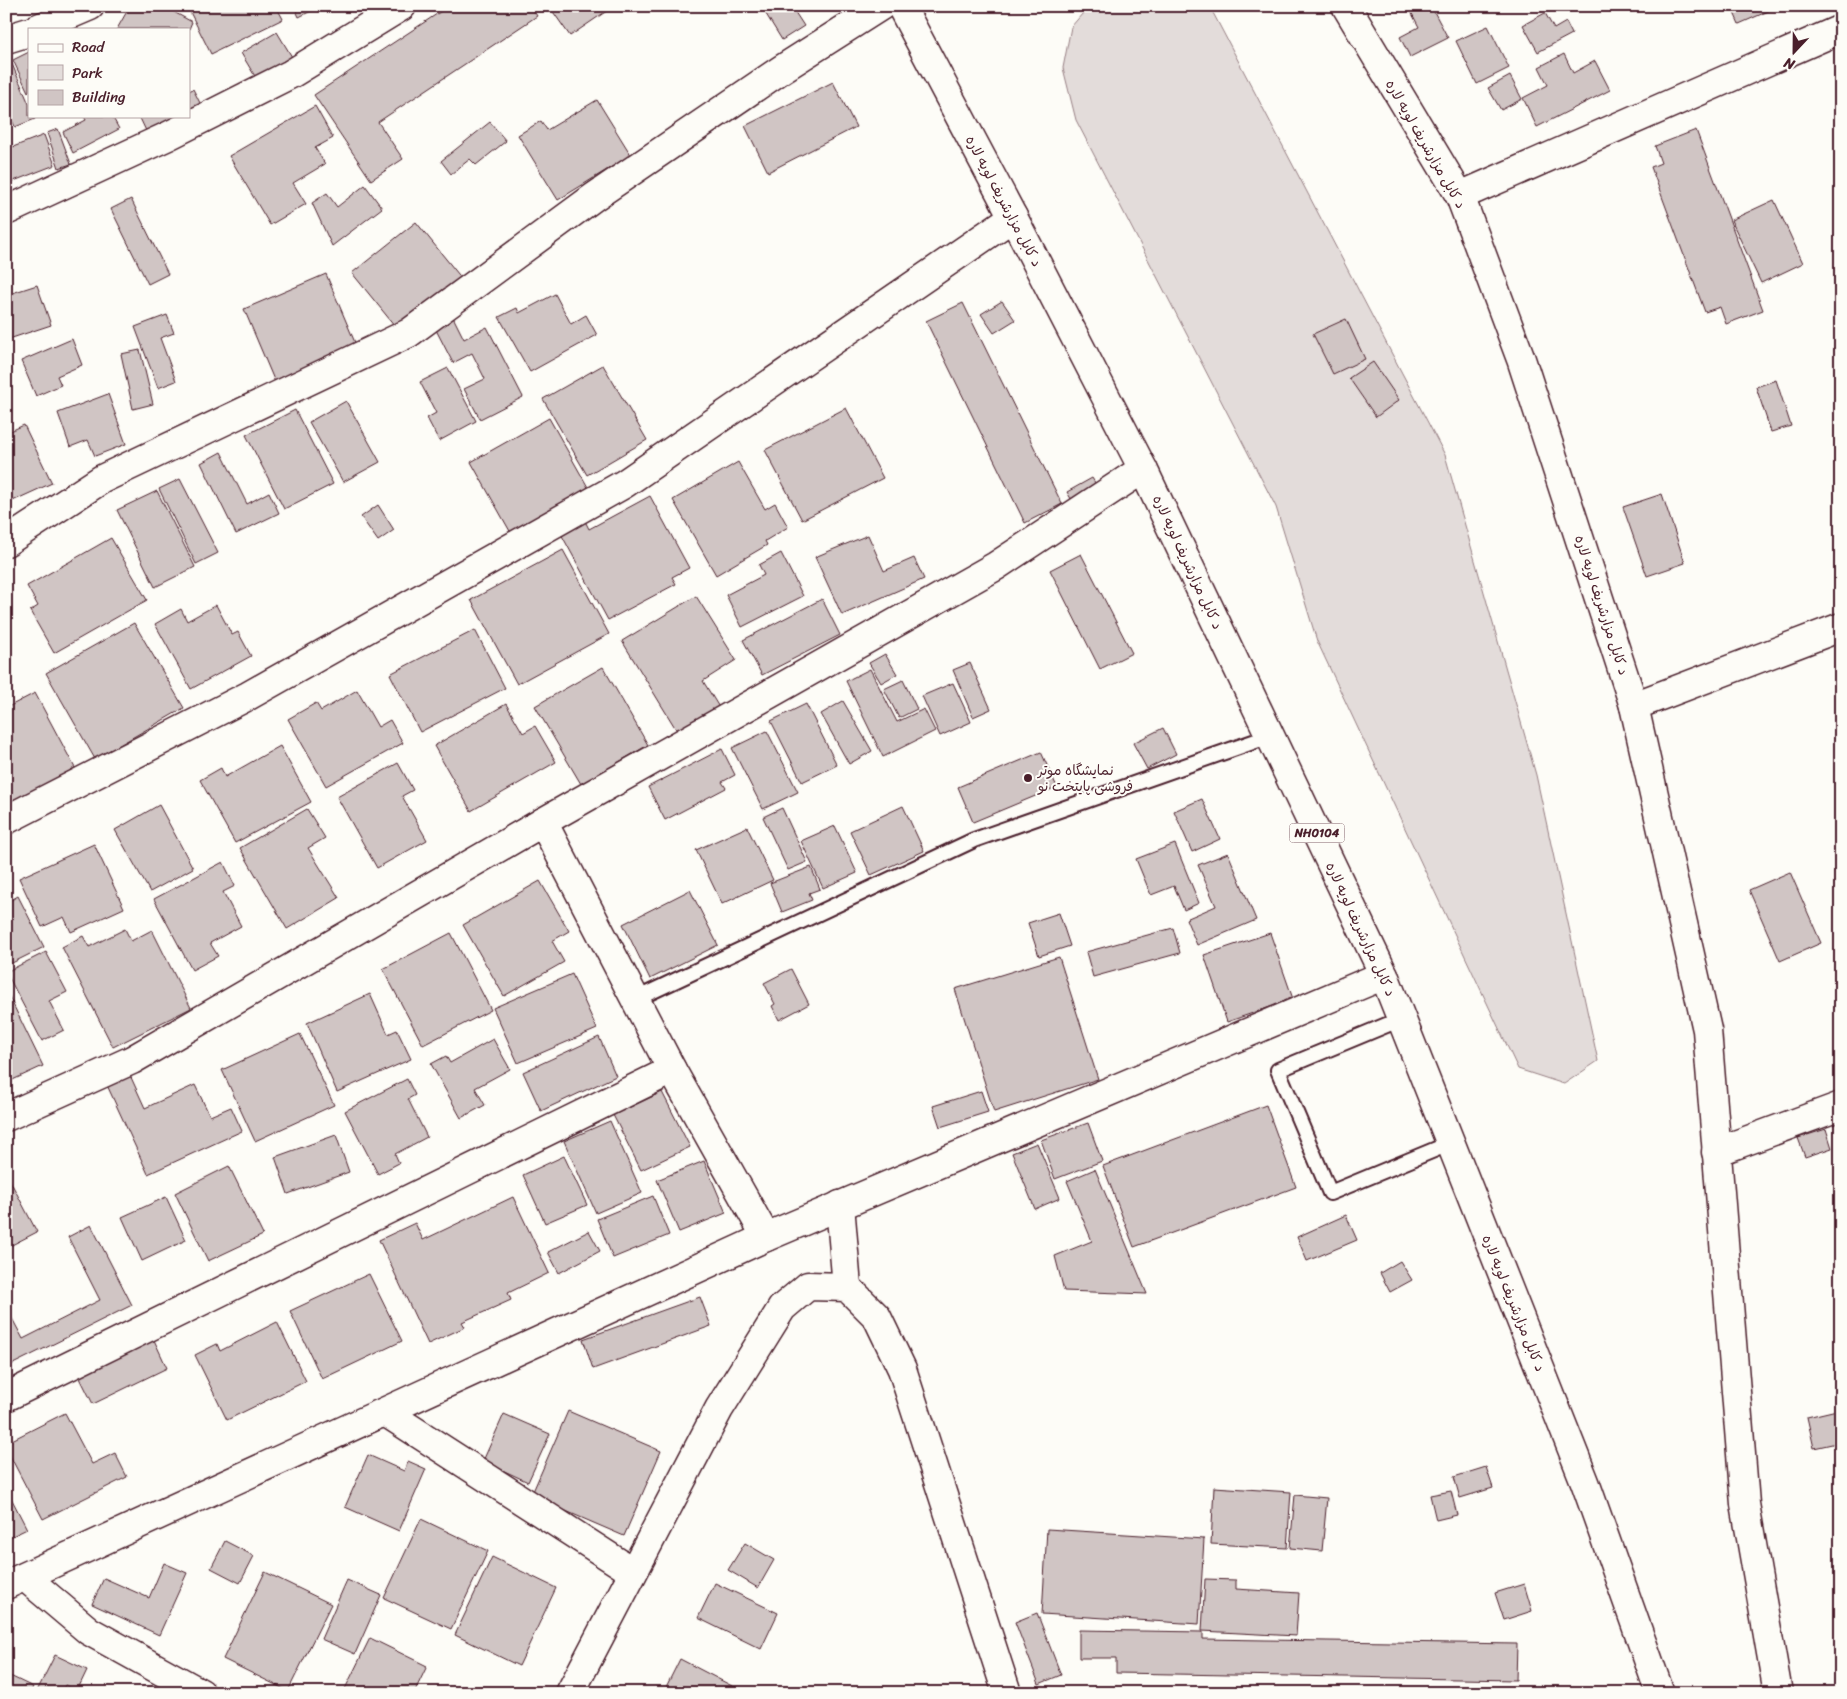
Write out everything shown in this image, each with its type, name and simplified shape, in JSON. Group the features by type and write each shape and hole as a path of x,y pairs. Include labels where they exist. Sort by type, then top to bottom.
{"main road":[{"path":"38,28 90,6"},
{"path":"6,211 168,136 291,74 402,6"},
{"path":"6,542 102,478 409,333 594,197 782,69 881,6"},
{"name":"د کابل مزارشریف لویه لاره","path":"901,6 1144,469 1384,975 1585,1482 1660,1693"},
{"name":"د کابل مزارشریف لویه لاره","path":"1346,6 1460,196 1521,359 1634,706 1707,1030 1744,1504 1778,1693"},
{"path":"1460,196 1841,29"},
{"path":"6,40 28,32"},
{"path":"6,820 248,696 624,484 1013,218"},
{"path":"6,1118 132,1060 543,822 996,566 1144,469"},
{"path":"1634,706 1841,627"},
{"path":"543,822 672,1070 766,1237"},
{"path":"16,1581 766,1237 1384,975"},
{"path":"6,1397 672,1070"},
{"path":"1716,1152 1841,1106"},
{"path":"840,1205 847,1287 877,1316 902,1369 1007,1693"},
{"path":"570,1693 719,1408 782,1308 808,1286 847,1287"},
{"path":"385,1412 633,1572"},
{"path":"16,1581 89,1631 201,1693"}],"lane":[{"path":"636,999 974,840 1270,736"},
{"path":"1401,1019 1278,1070 1330,1193 1451,1143"}],"green space":[{"path":"1089,6 1206,6 1211,9 1445,455 1536,775 1598,1061 1564,1084 1518,1069 1317,641 1276,507 1076,120 1063,68 1071,27"}],"building":[{"path":"130,6 163,6 192,22 189,28 118,28"},
{"path":"187,6 276,6 283,19 211,54"},
{"path":"294,6 321,6 299,17"},
{"path":"449,6 531,6 537,16 378,122 403,159 371,180 314,95"},
{"path":"549,6 614,6 570,36"},
{"path":"761,6 791,6 804,26 782,40"},
{"path":"1408,6 1431,6 1448,38 1410,57 1400,37 1419,27"},
{"path":"1731,6 1772,6 1773,9 1739,24"},
{"path":"1545,13 1554,29 1566,22 1572,34 1538,52 1523,25"},
{"path":"1488,26 1509,68 1477,84 1456,41"},
{"path":"277,32 292,57 256,78 241,53"},
{"path":"28,52 28,92 13,60"},
{"path":"1564,54 1573,73 1595,61 1610,90 1537,127 1523,98 1548,85 1539,67"},
{"path":"9,57 28,102 28,118 35,119 15,127 6,106 6,58"},
{"path":"1510,76 1522,99 1501,110 1488,88"},
{"path":"833,82 856,127 768,172 745,126"},
{"path":"193,89 202,107 190,113 190,90"},
{"path":"597,100 631,155 558,200 518,135 541,121 547,130"},
{"path":"315,106 333,138 315,148 325,164 293,183 306,204 270,225 229,156"},
{"path":"85,118 113,118 119,129 73,153 63,132 86,120"},
{"path":"140,118 178,118 147,133"},
{"path":"490,122 506,141 476,165 470,159 451,174 441,161"},
{"path":"58,129 71,164 59,168 47,133"},
{"path":"1696,130 1763,310 1726,324 1720,307 1705,312 1651,167 1661,163 1655,146"},
{"path":"44,135 55,165 6,184 6,140 9,138 13,147"},
{"path":"365,185 382,208 332,246 312,203 327,193 337,207"},
{"path":"131,199 168,274 148,284 111,209"},
{"path":"1774,200 1803,263 1761,283 1731,220"},
{"path":"416,222 463,280 399,331 352,273"},
{"path":"326,274 359,352 277,387 244,309"},
{"path":"37,285 51,325 6,340 6,295"},
{"path":"555,294 571,324 586,315 597,335 530,372 499,317 517,308 519,313"},
{"path":"1002,301 1015,320 994,333 981,314"},
{"path":"963,303 1062,504 1025,523 926,321"},
{"path":"167,315 174,333 160,338 176,381 158,388 135,327"},
{"path":"453,317 464,339 487,327 523,397 480,419 464,389 485,379 472,353 453,363 434,326"},
{"path":"1346,319 1365,359 1333,374 1313,334"},
{"path":"72,339 82,365 57,376 61,385 36,396 21,361"},
{"path":"140,350 153,404 133,409 121,354"},
{"path":"1373,362 1399,400 1376,417 1349,378"},
{"path":"603,365 647,440 587,475 543,399"},
{"path":"448,368 476,421 439,441 427,418 436,413 420,382"},
{"path":"1776,380 1791,426 1771,432 1756,387"},
{"path":"108,394 126,444 95,456 88,440 70,447 58,413"},
{"path":"346,401 380,462 343,482 309,422"},
{"path":"846,408 883,478 802,520 765,450"},
{"path":"295,410 333,484 284,509 246,435"},
{"path":"549,418 589,489 511,533 471,462"},
{"path":"24,425 52,483 6,504 6,433"},
{"path":"221,452 247,504 269,492 279,513 236,534 201,463"},
{"path":"738,462 765,509 775,503 788,527 765,541 767,545 716,575 673,500"},
{"path":"1092,478 1099,489 1074,504 1067,492"},
{"path":"180,479 218,553 196,564 159,489"},
{"path":"157,491 195,567 155,587 117,510"},
{"path":"1662,494 1685,563 1647,576 1623,507"},
{"path":"650,496 689,568 672,577 676,584 608,620 560,532 584,519 589,529"},
{"path":"378,505 394,530 378,541 361,517"},
{"path":"868,535 884,571 914,558 924,579 842,615 815,557"},
{"path":"111,538 147,600 54,653 30,611 38,606 27,586"},
{"path":"563,550 609,634 517,684 471,600"},
{"path":"781,553 803,596 742,627 726,595 764,575 759,565"},
{"path":"1081,554 1132,653 1100,669 1050,570"},
{"path":"696,596 736,660 703,681 720,709 679,734 622,641"},
{"path":"822,599 840,635 762,675 743,640"},
{"path":"216,605 232,635 238,632 251,656 191,689 155,624 181,609 187,621"},
{"path":"134,623 184,708 95,759 46,673"},
{"path":"475,630 505,688 420,732 390,674"},
{"path":"885,654 897,674 881,683 869,663"},
{"path":"970,663 991,709 973,717 953,670"},
{"path":"603,667 648,745 581,784 535,706"},
{"path":"870,669 897,722 924,709 935,731 883,757 846,681"},
{"path":"903,680 917,709 899,718 884,689"},
{"path":"953,683 971,722 940,736 922,696"},
{"path":"357,690 378,727 390,720 403,743 326,786 288,719 316,703 321,711"},
{"path":"35,693 75,768 6,805 6,708"},
{"path":"843,701 872,751 849,764 821,714"},
{"path":"506,704 523,733 535,726 556,762 471,811 434,746"},
{"path":"806,704 837,765 802,782 771,721"},
{"path":"1163,728 1176,754 1147,769 1133,743"},
{"path":"767,731 798,792 763,809 732,748"},
{"path":"280,746 311,802 235,843 200,780 221,768 225,777"},
{"path":"722,749 735,775 722,782 726,788 665,820 648,787"},
{"path":"1041,752 1057,787 973,822 958,787"},
{"path":"398,763 413,790 402,796 427,840 377,868 337,797"},
{"path":"1202,799 1220,839 1192,852 1174,811"},
{"path":"159,805 193,868 150,892 115,830"},
{"path":"903,806 924,851 871,875 850,831"},
{"path":"782,808 807,862 788,870 763,817"},
{"path":"307,809 325,838 308,848 339,898 287,929 240,848"},
{"path":"835,826 857,873 823,888 801,841"},
{"path":"747,827 773,880 722,904 696,850"},
{"path":"94,844 124,908 71,932 64,917 42,927 19,878"},
{"path":"1175,844 1199,903 1184,910 1174,886 1151,895 1136,859"},
{"path":"1228,853 1256,920 1197,945 1186,919 1216,906 1198,865"},
{"path":"223,862 235,886 223,892 241,926 210,943 218,956 192,970 154,899"},
{"path":"811,867 820,889 809,893 812,900 782,912 770,883"},
{"path":"1790,872 1821,943 1780,961 1749,890"},
{"path":"540,881 569,931 552,941 564,962 504,996 463,925"},
{"path":"690,890 718,945 650,979 623,924"},
{"path":"18,896 44,947 6,966 6,903"},
{"path":"1059,913 1070,946 1039,956 1028,923"},
{"path":"1173,928 1180,953 1093,977 1086,952"},
{"path":"125,929 131,941 152,930 191,1008 113,1047 62,947 83,936 89,947"},
{"path":"451,933 491,1010 423,1045 383,969"},
{"path":"1270,933 1293,999 1227,1022 1204,955"},
{"path":"46,952 67,992 49,1001 64,1030 42,1041 6,972"},
{"path":"1059,957 1098,1079 994,1112 955,989"},
{"path":"791,969 809,1004 779,1020 772,1006 775,1004 764,983"},
{"path":"572,974 597,1029 518,1063 493,1008"},
{"path":"6,990 43,1066 6,1083"},
{"path":"370,994 388,1034 397,1030 411,1059 337,1092 307,1023"},
{"path":"300,1034 334,1105 255,1141 222,1070"},
{"path":"599,1037 616,1076 541,1111 523,1072"},
{"path":"493,1039 510,1069 475,1088 485,1105 461,1118 431,1064 446,1056 450,1063"},
{"path":"129,1073 145,1108 195,1085 210,1116 231,1107 242,1131 148,1174 106,1083"},
{"path":"407,1079 415,1095 408,1099 427,1137 395,1154 399,1163 378,1174 345,1111"},
{"path":"981,1091 988,1112 940,1127 933,1106"},
{"path":"662,1092 690,1147 641,1170 613,1115"},
{"path":"1266,1105 1296,1187 1134,1247 1103,1166"},
{"path":"610,1121 642,1193 596,1213 564,1141"},
{"path":"1088,1123 1102,1161 1055,1179 1041,1140"},
{"path":"1826,1129 1832,1148 1805,1157 1798,1138"},
{"path":"336,1135 349,1172 288,1194 275,1157"},
{"path":"1037,1143 1060,1198 1035,1209 1012,1153"},
{"path":"564,1156 587,1205 545,1223 523,1175"},
{"path":"704,1161 726,1213 679,1232 657,1180"},
{"path":"229,1166 263,1235 208,1261 175,1193"},
{"path":"1095,1169 1147,1294 1064,1291 1055,1256 1092,1241 1067,1181"},
{"path":"6,1173 37,1232 6,1248"},
{"path":"653,1196 669,1235 613,1258 597,1219"},
{"path":"166,1197 186,1240 142,1261 122,1217"},
{"path":"513,1197 549,1273 508,1293 511,1300 462,1322 465,1327 428,1344 379,1240 415,1223 423,1240"},
{"path":"1346,1215 1357,1240 1307,1261 1297,1237"},
{"path":"91,1225 132,1305 11,1365 6,1355 6,1307 23,1339 100,1300 68,1237"},
{"path":"589,1231 600,1251 559,1273 548,1252"},
{"path":"1400,1261 1412,1280 1390,1292 1380,1273"},
{"path":"369,1274 402,1341 322,1379 290,1311"},
{"path":"700,1297 711,1326 593,1369 583,1339"},
{"path":"277,1322 306,1381 227,1420 195,1355 217,1344 220,1351"},
{"path":"154,1340 167,1368 93,1404 79,1376"},
{"path":"1841,1409 1841,1442 1814,1448 1807,1417"},
{"path":"568,1411 661,1451 624,1536 531,1496"},
{"path":"65,1413 92,1464 115,1453 127,1477 43,1519 6,1448 6,1443"},
{"path":"504,1414 550,1434 528,1482 483,1461"},
{"path":"368,1455 404,1471 408,1461 426,1469 399,1531 345,1507"},
{"path":"1486,1467 1493,1488 1460,1498 1454,1477"},
{"path":"1214,1487 1291,1492 1287,1548 1211,1544"},
{"path":"6,1488 27,1529 6,1539"},
{"path":"1451,1491 1457,1515 1436,1520 1430,1495"},
{"path":"1295,1495 1327,1498 1322,1551 1290,1548"},
{"path":"421,1519 488,1551 451,1629 384,1598"},
{"path":"1047,1529 1204,1539 1199,1624 1042,1614"},
{"path":"225,1541 254,1556 240,1583 211,1568"},
{"path":"745,1543 774,1560 758,1588 728,1570"},
{"path":"492,1557 556,1588 519,1666 455,1635"},
{"path":"164,1563 187,1573 159,1635 92,1604 104,1578 149,1598"},
{"path":"265,1572 331,1604 288,1691 223,1659"},
{"path":"1205,1579 1236,1580 1236,1589 1299,1593 1296,1636 1202,1631"},
{"path":"347,1580 381,1595 355,1654 321,1639"},
{"path":"715,1583 778,1613 761,1649 698,1618"},
{"path":"1524,1584 1532,1611 1504,1620 1495,1593"},
{"path":"1037,1613 1061,1675 1039,1684 1015,1622"},
{"path":"1079,1630 1203,1632 1203,1639 1517,1644 1516,1680 1116,1673 1116,1658 1079,1658"},
{"path":"370,1638 427,1666 414,1693 343,1693"},
{"path":"55,1655 87,1670 77,1691 65,1685 61,1693 36,1693"},
{"path":"680,1659 732,1686 728,1693 663,1693"},
{"path":"6,1674 33,1687 30,1693 6,1693"}],"place":[{"name":"نمایشگاه موتر فروشی پایتخت نو","path":"1028,778"}]}
